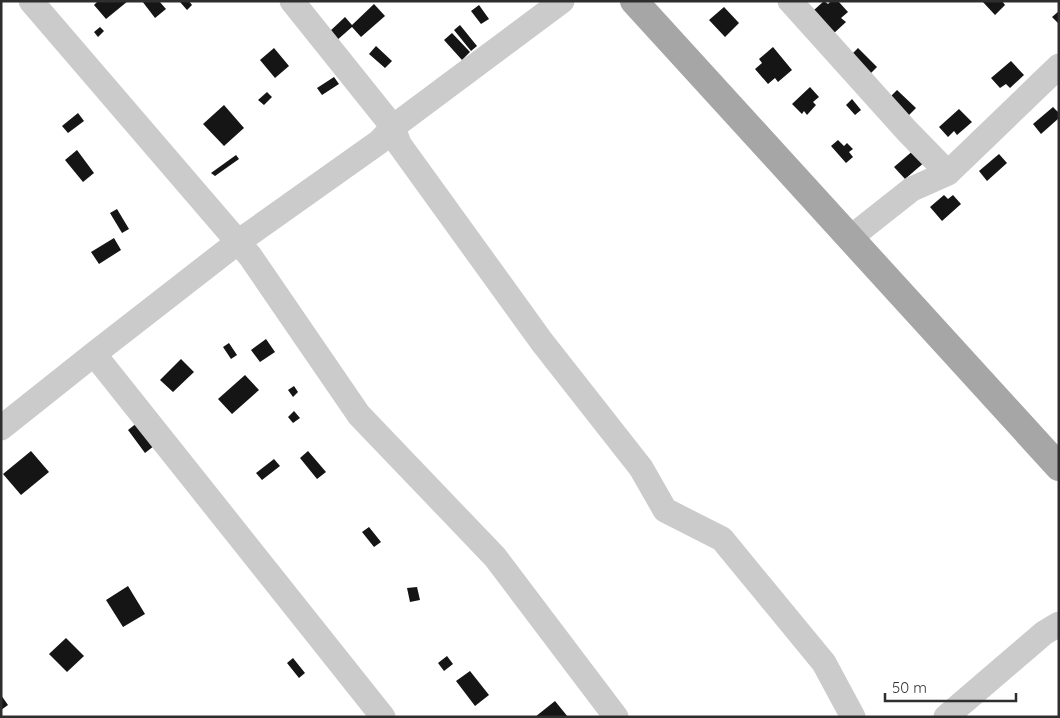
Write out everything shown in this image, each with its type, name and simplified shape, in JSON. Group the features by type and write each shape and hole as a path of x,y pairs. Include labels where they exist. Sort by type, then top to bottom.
{"main road":[{"path":"634,1 1059,467"}],"street":[{"path":"31,1 250,256 359,415 495,557 616,717"},
{"path":"292,1 393,127 399,144 542,342 642,468 665,510 722,540 824,663 854,717"},
{"path":"1,428 238,242 379,142 393,127 562,1"},
{"path":"790,1 907,131 948,173"},
{"path":"850,238 912,189 948,173 1059,66"},
{"path":"94,354 383,717"},
{"path":"946,717 1044,633 1059,624"}],"building":[{"path":"98,1 128,1 106,19 94,5"},
{"path":"142,1 159,1 166,9 155,18"},
{"path":"181,1 189,1 192,5 187,10"},
{"path":"824,1 828,4 831,1 838,1 848,12 841,18 846,22 832,35 814,10"},
{"path":"982,1 1002,1 1005,5 995,15"},
{"path":"374,4 385,16 361,37 352,27 336,41 328,33 345,17 352,25"},
{"path":"479,5 489,19 481,24 471,11"},
{"path":"724,7 739,23 725,37 709,20"},
{"path":"1059,11 1059,24 1052,17"},
{"path":"460,25 477,46 471,51 454,30"},
{"path":"100,27 104,31 98,37 94,32"},
{"path":"452,33 470,52 462,60 444,40"},
{"path":"376,46 392,61 385,68 369,54"},
{"path":"773,47 792,70 778,82 775,78 768,84 755,69 762,63 759,59"},
{"path":"274,48 289,66 275,78 260,60"},
{"path":"858,48 877,67 868,76 849,57"},
{"path":"1011,61 1024,75 1010,88 1006,84 1000,88 991,78"},
{"path":"334,77 339,84 322,95 317,88"},
{"path":"810,87 819,97 813,102 816,105 807,115 804,111 802,114 792,104"},
{"path":"897,90 916,108 907,117 888,99"},
{"path":"267,92 272,97 264,105 258,100"},
{"path":"852,99 861,110 855,115 846,105"},
{"path":"224,105 244,128 224,146 203,124"},
{"path":"1053,107 1059,113 1059,118 1041,134 1033,124"},
{"path":"959,109 972,122 957,135 954,131 948,137 939,127"},
{"path":"78,113 84,121 68,133 62,126"},
{"path":"838,140 844,146 847,143 853,149 849,152 853,157 846,163 831,146"},
{"path":"915,149 926,161 905,179 894,167"},
{"path":"77,150 94,173 83,182 65,160"},
{"path":"999,154 1007,163 987,181 979,171"},
{"path":"236,155 239,159 215,176 211,173"},
{"path":"944,195 948,199 953,195 961,204 942,221 930,207"},
{"path":"117,209 129,229 122,233 110,213"},
{"path":"114,238 121,250 99,264 91,252"},
{"path":"266,339 275,352 260,362 251,350"},
{"path":"229,343 237,355 231,359 223,347"},
{"path":"181,359 194,372 173,392 160,380"},
{"path":"245,375 259,390 232,414 218,399"},
{"path":"294,386 298,392 293,397 288,390"},
{"path":"294,411 300,418 293,423 288,417"},
{"path":"142,419 159,442 145,453 128,430"},
{"path":"31,451 49,472 21,495 3,474"},
{"path":"308,451 326,472 317,479 300,458"},
{"path":"274,459 280,466 262,480 256,473"},
{"path":"369,527 381,542 374,547 362,532"},
{"path":"128,586 145,614 123,627 106,600"},
{"path":"417,587 420,600 410,602 407,588"},
{"path":"66,638 84,656 67,672 49,654"},
{"path":"447,656 453,664 444,671 438,663"},
{"path":"293,658 305,673 299,678 287,663"},
{"path":"470,671 489,695 475,706 456,681"},
{"path":"1,695 8,705 1,710"},
{"path":"555,701 568,717 535,717"}]}
